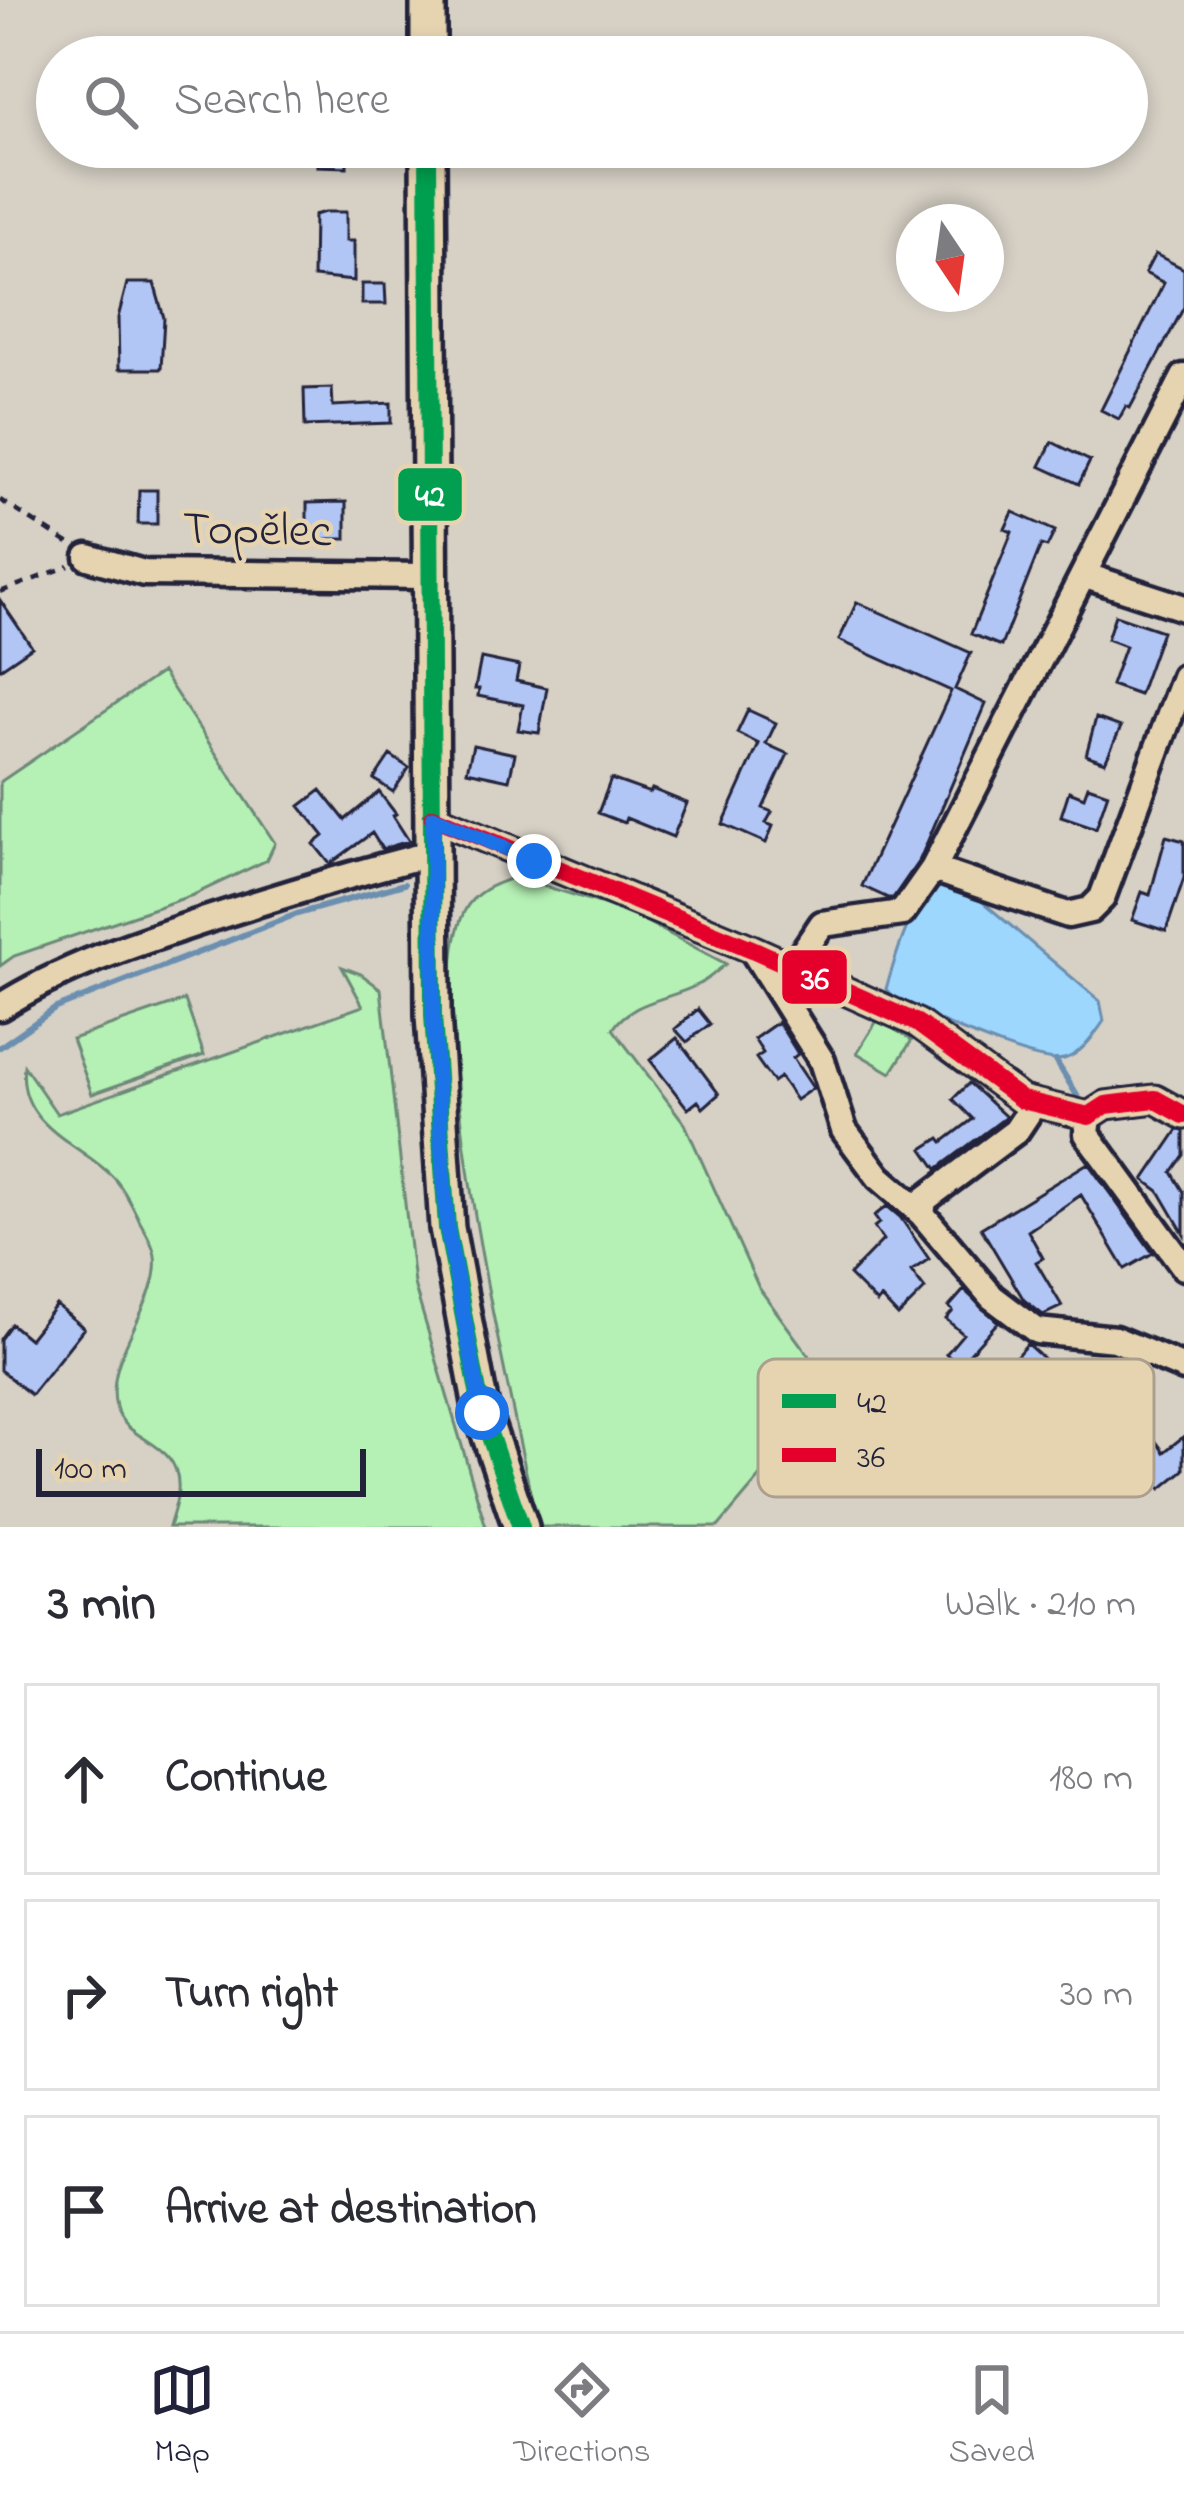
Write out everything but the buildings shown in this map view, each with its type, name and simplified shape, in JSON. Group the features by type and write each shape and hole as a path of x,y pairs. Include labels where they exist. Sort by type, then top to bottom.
{"street":[{"path":"428,0 428,36"},
{"path":"428,168 433,1015 447,1228 482,1413 521,1527"},
{"path":"793,967 822,924 902,914 933,869 1184,377"},
{"name":"Topělec","path":"88,557 143,573 428,576"},
{"path":"1083,575 1184,608"},
{"path":"933,869 1068,916 1090,910 1102,898 1184,677"},
{"path":"433,817 917,1023 1022,1100 1089,1116 1106,1105 1155,1099 1184,1115"},
{"path":"0,1007 63,972 119,949 323,882 433,853"},
{"path":"752,949 822,1061 844,1130 879,1177 922,1214 992,1297 1037,1331 1115,1339 1184,1368"},
{"path":"922,1214 924,1200 1016,1131 1034,1104"},
{"path":"1089,1116 1087,1134 1184,1268"}],"path":[{"path":"0,500 88,557"},
{"path":"0,592 48,577 88,557"}],"green space":[{"path":"162,672 275,843 267,860 193,895 14,956 0,966 0,782"},
{"path":"515,877 626,911 726,964 701,983 631,1012 613,1029 685,1124 759,1288 811,1359 758,1359 758,1480 718,1527 539,1527 536,1519 477,1226 460,1108 452,997 458,928 468,905"},
{"path":"342,967 381,989 414,1284 486,1527 169,1527 177,1474 163,1451 121,1419 114,1388 124,1349 150,1293 155,1274 153,1247 115,1180 39,1117 24,1086 24,1066 57,1114 363,1006"},
{"path":"185,1000 204,1055 92,1094 72,1039"},
{"path":"878,1019 912,1040 891,1073 857,1053"}],"water":[{"path":"953,877 1100,1001 1104,1021 1076,1053 1051,1059 1008,1048 897,1003 886,989 918,904 936,878"}],"waterway":[{"path":"0,1047 56,1008 297,914 404,884"},
{"path":"1056,1061 1084,1107"}],"transit line":[{"name":"42","path":"428,168 433,1015 447,1228 482,1413 521,1527"},
{"name":"36","path":"433,817 917,1023 1022,1100 1089,1116 1106,1105 1155,1099 1184,1115"}],"route":[{"path":"482,1413 447,1228 433,1015 433,817 534,861"}]}
